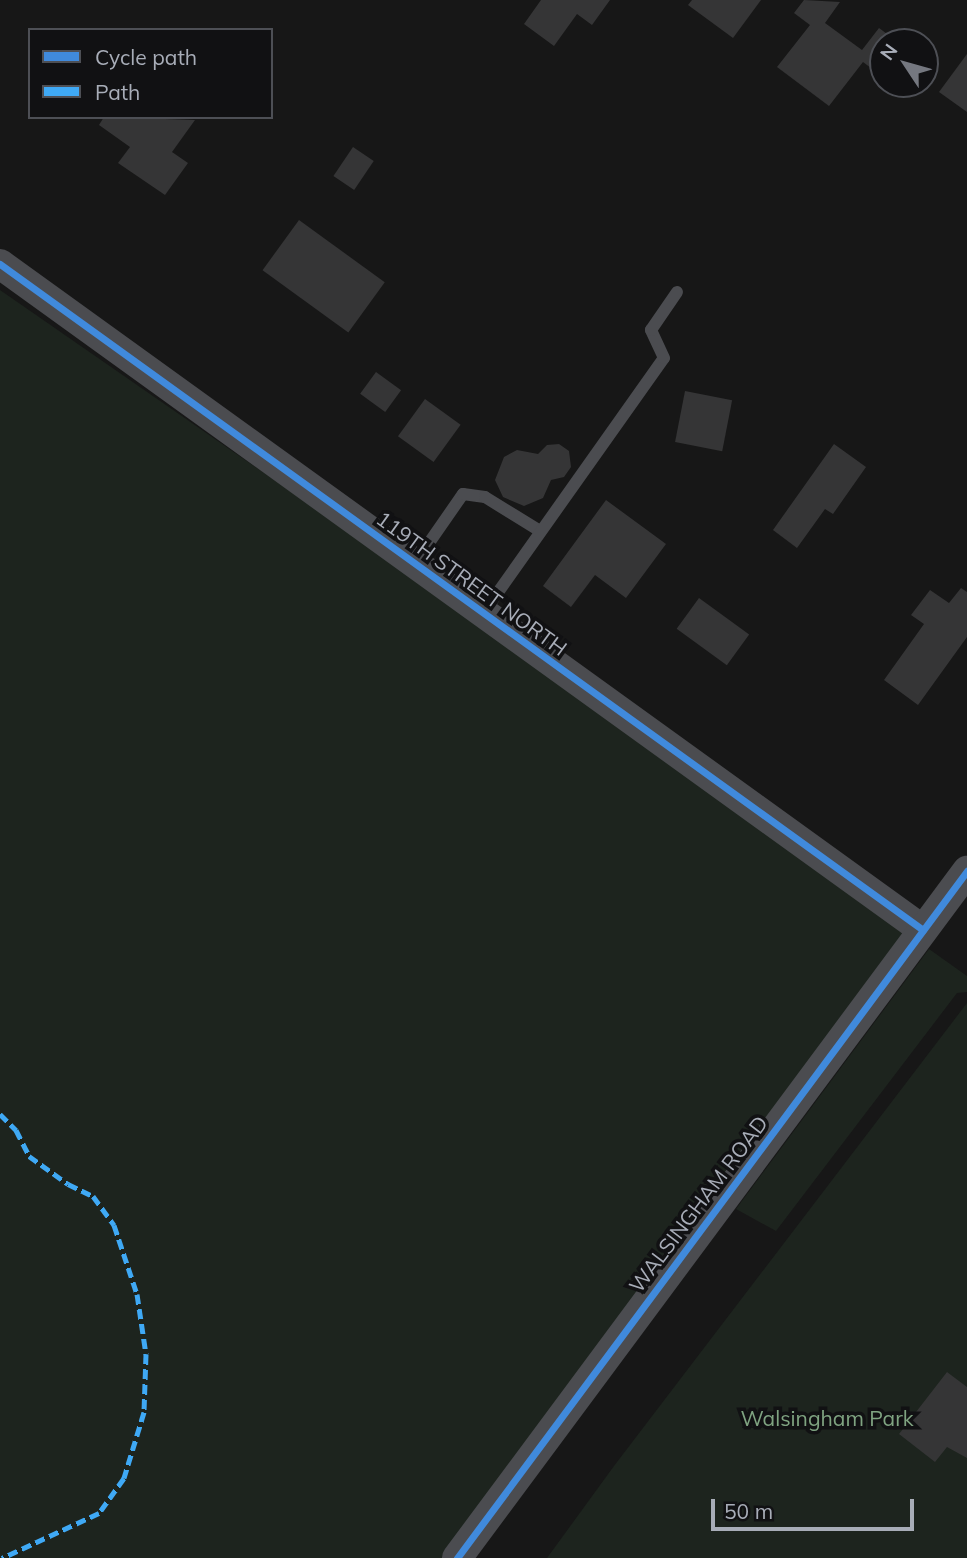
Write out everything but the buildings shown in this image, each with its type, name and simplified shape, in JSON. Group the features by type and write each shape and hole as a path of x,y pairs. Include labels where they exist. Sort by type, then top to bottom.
{"street":[{"name":"119TH STREET NORTH","path":"0,264 923,930"},
{"name":"WALSINGHAM ROAD","path":"457,1558 967,871"}],"lane":[{"path":"484,613 664,358 651,330 677,292"},
{"path":"415,563 463,494 485,497 540,531"}],"green space":[{"path":"0,290 923,930 447,1558 0,1558"},
{"path":"929,949 967,976 967,992 957,993 776,1231 736,1209"},
{"name":"Walsingham Park","path":"967,1003 967,1558 547,1558 614,1466"}],"marked path":[{"path":"0,1114 16,1130 29,1156 68,1184 93,1196 114,1225 137,1294 146,1354 144,1412 124,1478 99,1513 2,1558"}],"cycle path":[{"path":"0,264 923,930"},
{"path":"457,1558 967,871"}]}
